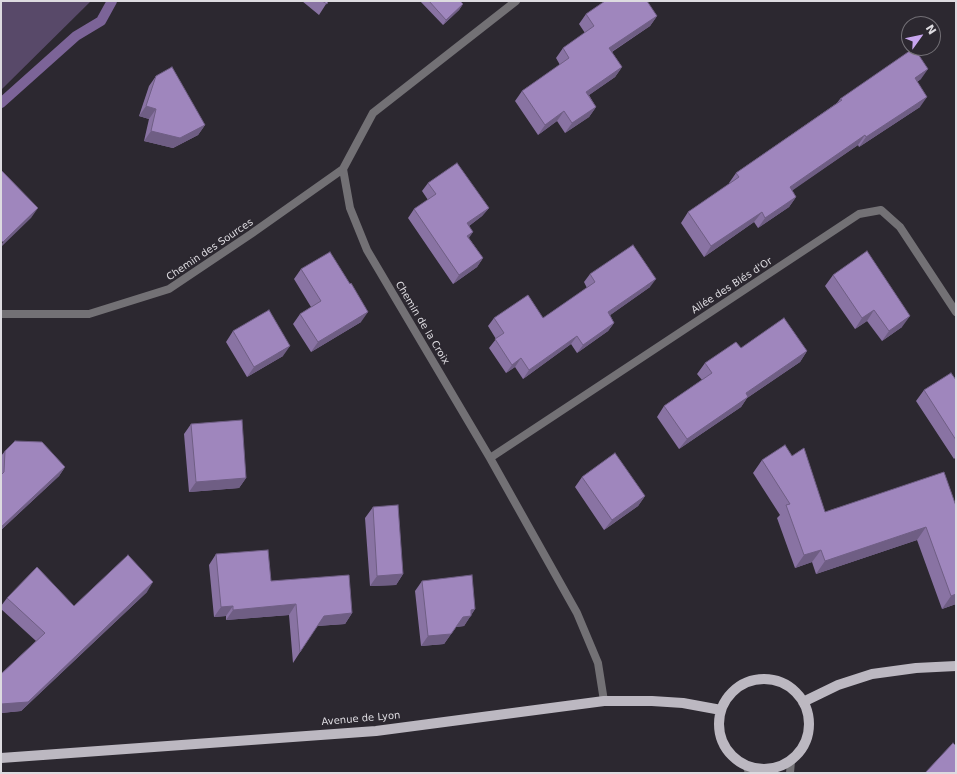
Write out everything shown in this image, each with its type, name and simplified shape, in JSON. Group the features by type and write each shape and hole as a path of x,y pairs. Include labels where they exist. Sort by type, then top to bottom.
{"main road":[{"path":"803,702 838,685 872,674 916,668 956,666"},
{"path":"758,680 773,680 786,685 797,694 803,702 808,718 808,734 802,749 791,761 777,768 748,770 726,750 720,737 718,724 724,703 733,691 745,684 758,680"},
{"name":"Avenue de Lyon","path":"1,758 376,731 604,701 652,701 683,703 721,710"}],"street":[{"path":"343,169 373,113 516,1"},
{"name":"Chemin des Sources","path":"1,314 89,314 170,289 343,169"},
{"name":"Chemin de la Croix","path":"343,169 350,208 367,250 490,458 577,613 598,663 604,701"},
{"name":"Allée des Blés d'Or","path":"490,458 859,214 881,210 900,227 956,312"},
{"path":"790,773 791,761"}],"shaded area":[{"path":"1,1 91,1 1,90"}],"building":[{"path":"429,1 460,1 463,4 446,20"},
{"path":"605,1 647,1 657,16 609,48 622,67 586,92 596,107 572,123 564,111 545,125 522,91 569,58 563,48 594,26 586,14"},
{"path":"902,56 919,56 928,69 915,78 927,97 866,137 865,135 790,187 796,197 765,218 762,212 711,246 688,212 739,177 736,173 842,100 840,99"},
{"path":"172,67 205,125 180,138 151,131 156,109 146,106 156,76"},
{"path":"457,163 489,208 467,223 473,232 467,236 483,258 459,275 414,209 436,194 428,183"},
{"path":"1,170 38,208 3,242 1,240"},
{"path":"633,245 656,279 608,312 614,323 583,345 577,336 529,370 521,358 512,365 495,339 504,333 494,318 528,295 543,318 595,282 590,274"},
{"path":"867,251 910,316 889,331 874,310 862,318 833,275"},
{"path":"330,252 368,312 318,342 300,314 321,301 301,269"},
{"path":"269,310 290,346 254,367 233,331"},
{"path":"784,318 807,351 746,393 748,397 687,439 664,406 712,373 705,363 736,342 741,348"},
{"path":"951,373 956,380 956,440 924,390"},
{"path":"242,420 246,478 196,482 191,424"},
{"path":"15,441 42,442 65,467 1,527 1,475 4,472 5,451"},
{"path":"785,445 792,456 804,448 825,512 944,472 956,506 956,594 951,596 926,527 825,561 821,550 804,555 786,505 790,504 762,460"},
{"path":"615,453 645,496 612,520 582,477"},
{"path":"398,505 403,574 377,576 373,507"},
{"path":"268,550 271,581 349,575 352,613 324,616 300,652 296,604 233,610 233,606 221,607 216,554"},
{"path":"128,555 153,582 28,702 1,704 1,674 45,633 7,598 37,567 74,606"},
{"path":"472,575 475,609 471,610 471,616 463,617 451,634 428,636 422,581"},
{"path":"953,743 956,746 956,773 925,773"}],"waterway":[{"path":"1,103 76,36 101,21 112,1"}]}
